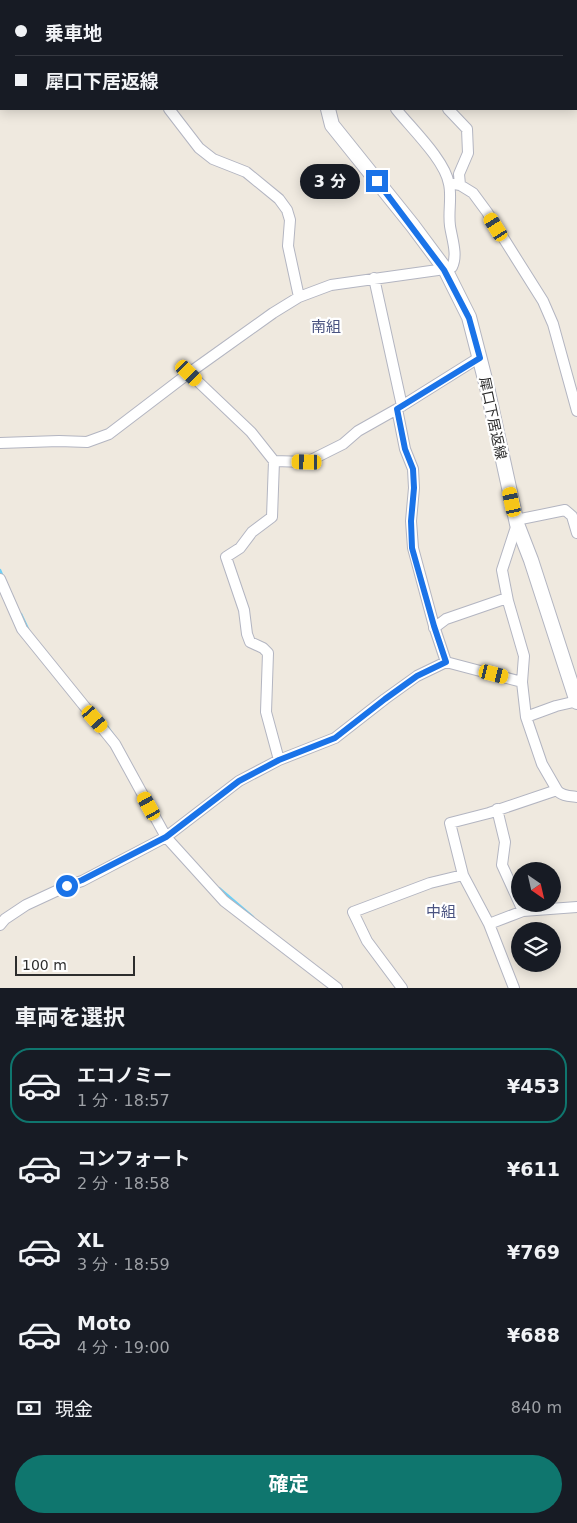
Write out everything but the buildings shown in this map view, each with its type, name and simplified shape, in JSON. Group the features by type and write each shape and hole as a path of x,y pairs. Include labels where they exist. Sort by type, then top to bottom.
{"main road":[{"name":"犀口下居返線","path":"328,110 332,125 413,226 444,270 469,318 480,358 516,522 531,560 577,701"}],"street":[{"path":"170,110 200,148 213,159 246,172 279,199 287,210 290,220 288,246 299,297"},
{"path":"397,110 419,134 454,184 473,193 487,212 542,301 553,324 577,411"},
{"path":"0,443 87,442 109,434 273,312 299,297 331,285 444,270 452,267 456,261 450,223 454,184 468,153 467,129 449,110"},
{"path":"374,278 400,407 405,449 413,469 412,548 434,628 446,662"},
{"path":"274,462 307,462 343,444 358,432 480,358"},
{"path":"189,373 251,432 274,462 272,517 252,532 240,548 226,557 244,610 250,642 263,648 268,653 266,712 279,760"},
{"path":"577,533 572,516 565,510 516,522 502,570 524,656 522,682 526,717 542,764 557,790 566,796 577,797"},
{"path":"0,579 22,629 115,744 166,837 224,901 337,988"},
{"path":"434,628 446,619 508,598"},
{"path":"0,925 5,919 26,905 82,880 166,837 239,781 279,760 335,738 417,676 446,662 522,682"},
{"path":"526,717 556,706 577,701"},
{"path":"514,988 489,924 463,875 450,823 482,813 489,813 557,790"},
{"path":"497,809 505,842 502,864 511,884"},
{"path":"402,988 367,941 353,912 430,883 463,875"},
{"path":"561,908 577,907"},
{"path":"489,924 520,912"}],"waterway":[{"path":"0,570 3,577"},
{"path":"21,614 29,631"},
{"path":"104,722 114,736"},
{"path":"219,888 253,917"}],"district":[{"name":"南組","path":"326,327"},
{"name":"中組","path":"441,912"}],"route":[{"path":"67,886 166,837 239,781 279,760 335,738 417,676 446,662 412,548 413,469 405,449 397,409 480,358 469,318 444,270 413,226 377,181"}]}
